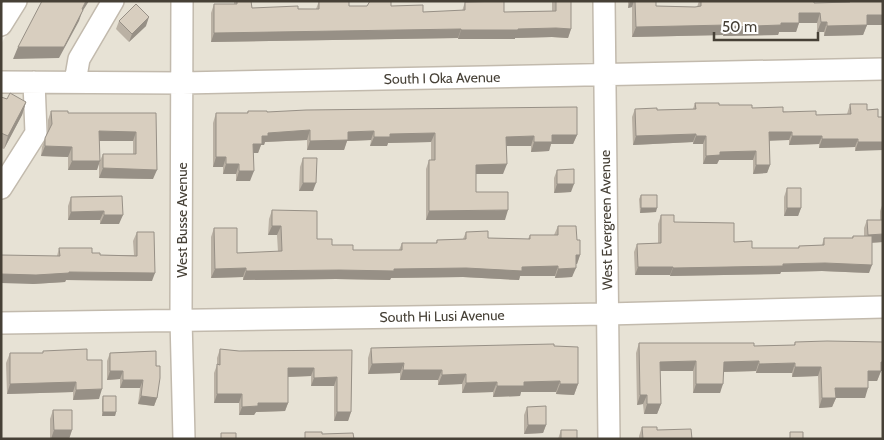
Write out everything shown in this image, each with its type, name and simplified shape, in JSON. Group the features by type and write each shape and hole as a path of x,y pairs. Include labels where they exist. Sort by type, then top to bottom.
{"street":[{"path":"1,25 16,1"},
{"path":"75,82 79,59 113,1"},
{"name":"West Busse Avenue","path":"182,1 181,319 184,439"},
{"name":"West Evergreen Avenue","path":"604,1 609,439"},
{"name":"South I Oka Avenue","path":"1,82 182,83 883,69"},
{"path":"5,174 36,133 34,82"},
{"name":"South Hi Lusi Avenue","path":"1,323 883,308"}],"shaded area":[{"path":"27,1 883,1 883,439 1,439 1,44"}],"building":[{"path":"42,1 86,1 64,47 18,47"},
{"path":"237,1 251,1 252,8 298,6 298,9 319,9 319,1 349,1 349,6 367,6 370,1 391,1 391,6 423,5 423,12 465,10 465,2 504,1 504,12 556,11 556,1 571,1 571,29 214,33 214,4 237,4"},
{"path":"635,1 656,1 656,6 695,7 701,6 701,1 814,1 814,3 883,1 883,15 867,15 867,25 827,26 827,22 821,22 820,13 799,13 799,23 781,23 781,25 636,27"},
{"path":"136,4 149,17 132,34 119,21"},
{"path":"10,93 26,102 8,136 1,133 1,97 7,99"},
{"path":"695,103 752,105 752,108 783,107 783,112 816,111 816,115 851,114 850,104 867,104 867,110 878,109 878,117 883,117 883,142 858,142 858,139 822,139 822,136 792,136 792,132 769,132 770,165 756,165 756,151 720,152 720,155 706,156 706,136 696,136 696,134 636,136 635,109 696,109"},
{"path":"577,107 577,135 552,135 552,142 534,142 534,136 506,137 507,164 476,165 476,192 508,192 508,210 429,211 429,160 435,160 435,133 390,134 390,137 374,137 374,131 348,132 348,140 310,141 310,130 268,133 268,136 262,136 262,144 253,144 254,171 239,171 239,164 226,164 226,157 216,157 216,113 306,110"},
{"path":"51,111 68,111 68,113 156,113 157,170 103,168 103,154 136,154 136,132 99,131 100,161 72,161 72,147 45,146 45,138 52,124"},
{"path":"303,158 317,158 316,183 303,183"},
{"path":"574,169 574,184 557,184 557,170"},
{"path":"787,188 801,188 801,208 787,208"},
{"path":"641,195 657,195 657,208 641,208"},
{"path":"122,196 123,215 104,215 104,211 71,212 71,197"},
{"path":"272,210 317,211 317,239 332,239 332,245 353,245 353,250 402,250 402,243 437,243 437,240 466,239 466,232 488,231 488,238 530,239 530,235 558,235 558,226 576,226 577,240 580,240 580,255 576,255 576,268 558,269 558,266 522,267 522,271 466,268 394,269 394,271 246,271 246,268 215,269 214,228 237,228 237,253 282,251 281,226 272,226"},
{"path":"661,215 674,215 674,222 734,223 734,242 752,241 752,248 799,248 799,246 824,245 824,238 872,236 872,265 825,263 783,264 783,266 638,267 637,244 661,243"},
{"path":"867,220 883,220 883,234 868,235"},
{"path":"137,232 154,232 155,273 69,272 36,275 1,274 1,255 60,256 59,248 92,248 92,253 100,253 100,255 137,256"},
{"path":"795,342 883,342 881,371 868,371 868,388 835,388 836,398 822,398 821,367 795,367 795,363 759,364 759,361 724,362 723,384 696,384 696,361 660,362 661,404 647,404 647,395 640,395 639,343 754,343 754,346 795,345"},
{"path":"554,344 554,346 578,347 578,384 560,384 560,381 524,382 524,386 497,386 497,382 466,383 466,374 442,375 442,370 403,370 404,363 372,364 371,348"},
{"path":"87,349 87,360 102,360 102,389 76,390 76,382 10,384 10,353 43,353 43,351"},
{"path":"220,349 239,351 352,350 351,412 337,412 337,377 314,378 314,368 288,368 288,403 258,403 258,406 242,407 242,394 217,394 217,364 220,365"},
{"path":"156,351 156,366 160,366 157,398 141,396 143,380 123,380 123,371 110,371 110,353"},
{"path":"103,396 116,396 116,412 103,412"},
{"path":"546,406 546,425 528,425 527,407"},
{"path":"53,410 72,410 72,430 54,430"},
{"path":"642,427 657,427 657,430 691,429 692,439 643,439"},
{"path":"561,430 577,430 577,439 561,439"},
{"path":"305,432 322,432 322,434 353,433 354,439 305,439"},
{"path":"790,432 803,432 803,439 790,439"},
{"path":"221,433 236,433 236,439 221,439"}]}
